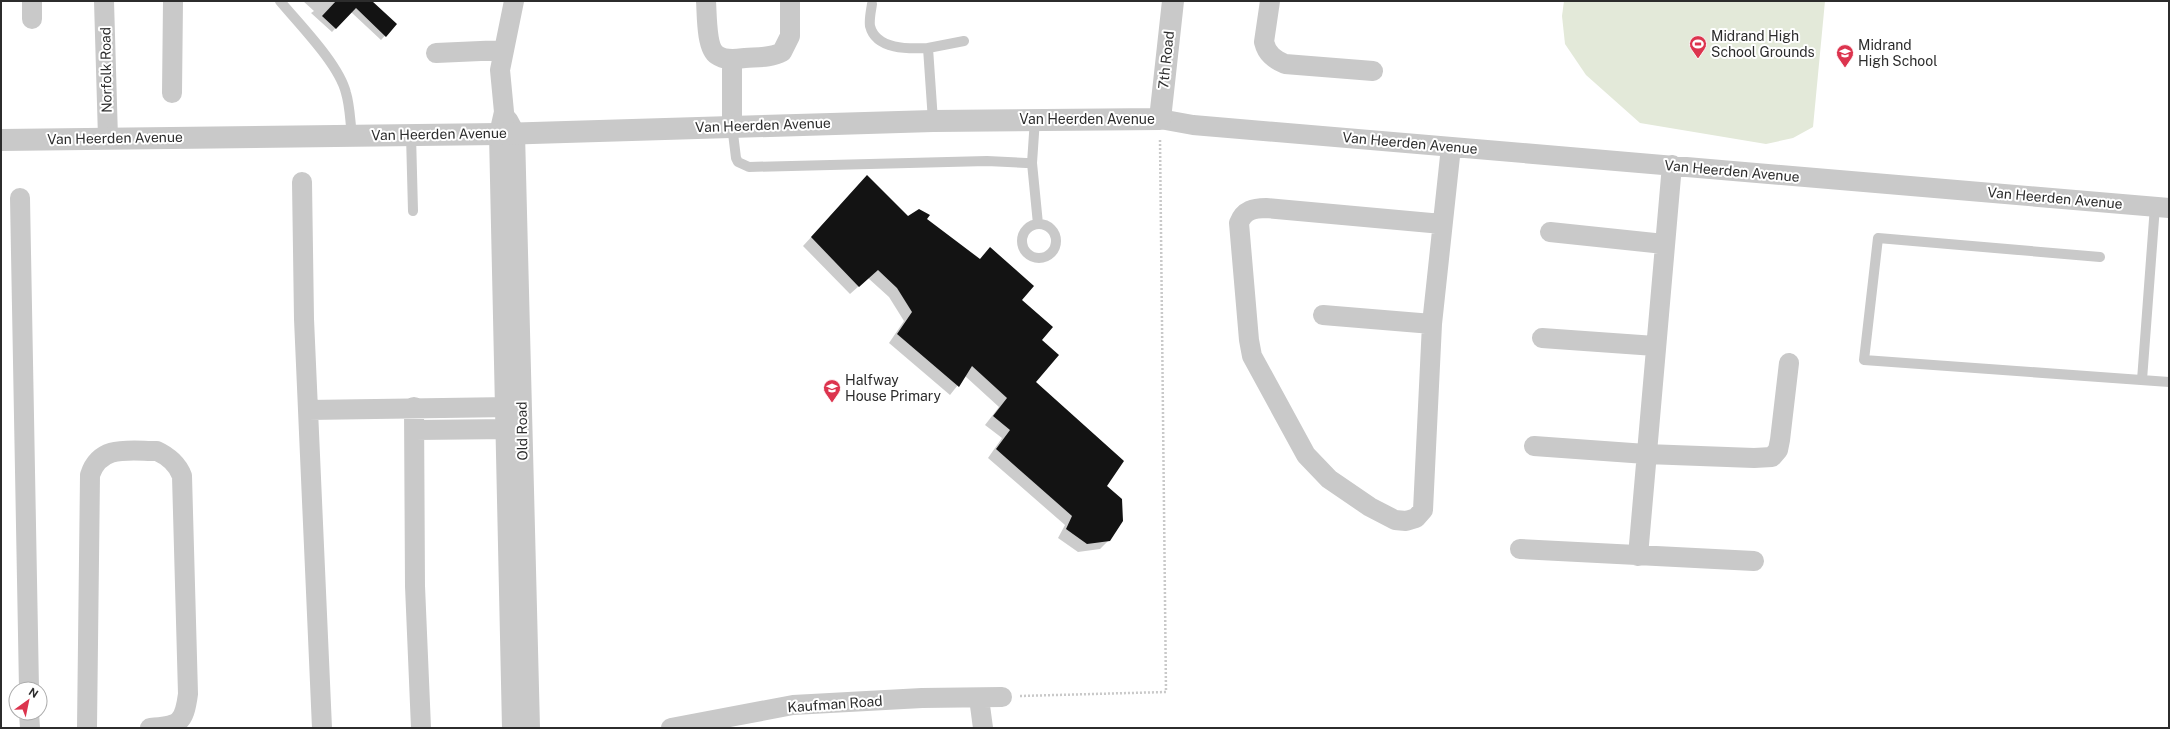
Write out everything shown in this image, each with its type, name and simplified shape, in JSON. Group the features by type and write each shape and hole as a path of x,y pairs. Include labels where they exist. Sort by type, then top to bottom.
{"street":[{"name":"Norfolk Road","path":"104,1 108,138"},
{"path":"172,93 173,1"},
{"name":"Old Road","path":"514,1 500,70 507,134 513,407 530,728"},
{"path":"706,1 708,26 713,50 721,57 732,59 764,57 782,52 790,36 790,1"},
{"name":"7th Road","path":"1160,119 1173,1"},
{"path":"1270,1 1264,42 1270,55 1276,60 1285,64 1373,71"},
{"path":"436,53 503,50"},
{"path":"732,59 732,126"},
{"name":"Van Heerden Avenue","path":"1,140 507,134 933,121 1160,119 1192,125 2162,207"},
{"path":"1442,224 1266,208 1249,210 1242,216 1239,223 1249,340 1256,365 1306,455 1317,468 1349,494 1388,517 1402,521 1416,518 1421,515 1422,510 1432,324 1451,147"},
{"path":"1638,556 1655,346 1672,165"},
{"path":"302,182 308,410 322,728"},
{"path":"20,198 29,681"},
{"path":"1550,232 1664,244"},
{"path":"1323,315 1432,324"},
{"path":"1542,338 1655,346"},
{"path":"1534,446 1646,454 1754,458 1772,456 1778,450 1780,440 1789,363"},
{"path":"414,407 415,586 420,728"},
{"path":"308,410 414,407 513,407"},
{"path":"415,430 514,429"},
{"name":"Old Road","path":"512,728 514,429"},
{"path":"88,728 90,475 94,464 100,457 108,453 157,451 164,454 179,468 182,476 188,694 186,710 182,720 173,725 150,728"},
{"path":"1520,549 1754,562"},
{"name":"Kaufman Road","path":"671,728 794,705 922,698 1002,697"},
{"path":"979,698 983,728"}],"lane":[{"path":"280,1 322,51 341,79 346,92 352,135"},
{"path":"872,4 870,24 877,38 895,47 928,48 964,41"},
{"path":"928,48 933,121"},
{"path":"1035,119 1032,163 1038,224"},
{"path":"732,126 736,158 738,162 750,167 986,161 1032,163"},
{"path":"411,135 414,211"},
{"path":"2142,380 2162,207"},
{"path":"2100,256 1878,238 1864,360 2169,382"}],"path":[{"path":"1002,697 1166,692 1160,119"}],"green space":[{"name":"Midrand High School Grounds","path":"1564,1 1825,1 1813,127 1793,138 1766,144 1640,123 1586,75 1565,44 1562,16"}],"building":[{"path":"336,1 372,1 397,24 386,37 356,8 336,29 322,16"},
{"path":"867,175 908,216 919,209 930,215 927,219 980,259 990,247 1034,286 1022,300 1053,327 1042,340 1059,355 1036,382 1124,461 1107,486 1122,499 1123,521 1110,541 1087,544 1066,529 1072,516 996,449 1010,430 993,416 1007,398 972,366 959,387 897,334 912,312 897,288 878,270 859,287 811,237"}],"place":[{"name":"Midrand High School Grounds","path":"1698,59"},
{"name":"Midrand High School","path":"1845,68"},
{"name":"Halfway House Primary","path":"832,403"}]}
